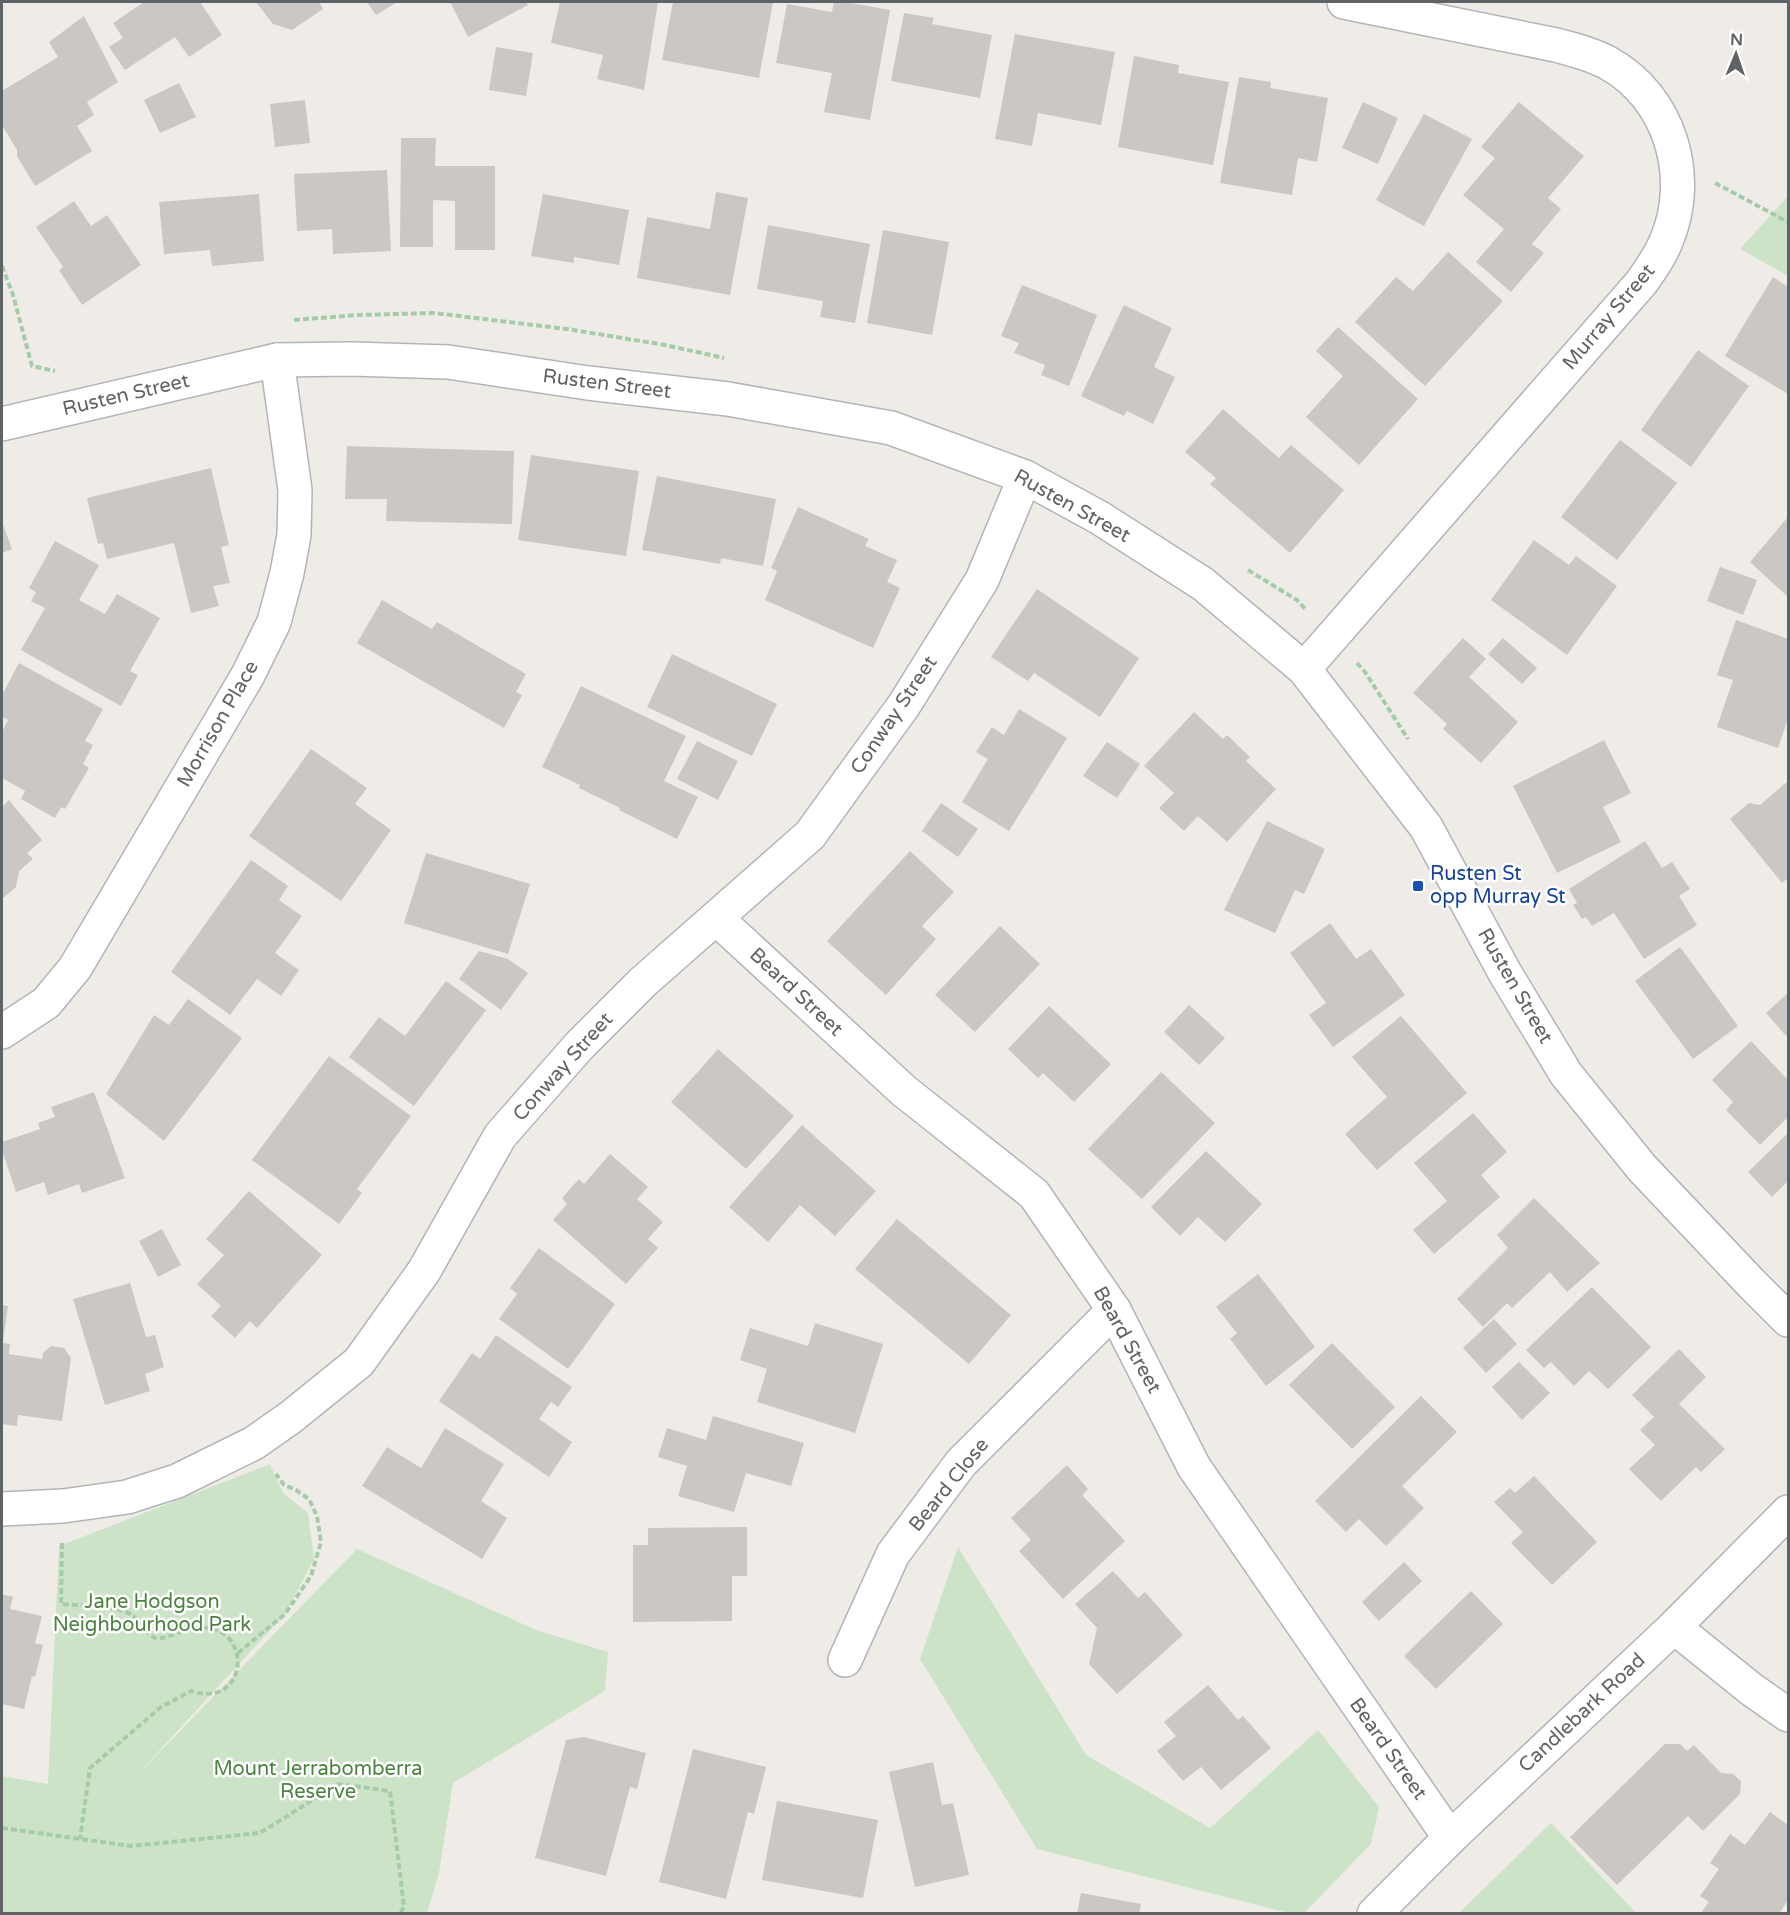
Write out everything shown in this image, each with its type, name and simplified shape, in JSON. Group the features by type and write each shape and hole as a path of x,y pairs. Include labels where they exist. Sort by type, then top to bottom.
{"street":[{"name":"Murray Street","path":"1304,669 1641,283 1667,240 1676,209 1678,189 1677,164 1664,122 1640,88 1609,63 1587,53 1556,45 1344,2"},
{"name":"Rusten Street","path":"2,424 277,360 352,359 448,362 588,383 728,399 891,428 1025,477 1100,518 1203,584 1304,669 1426,827 1505,972 1566,1074 1642,1168 1788,1320"},
{"name":"Morrison Place","path":"2,1032 46,1003 75,968 248,675 273,622 287,573 294,535 295,490 277,360"},
{"name":"Conway Street","path":"2,1509 63,1506 127,1497 177,1481 254,1443 291,1417 358,1362 424,1271 500,1136 579,1046 643,982 810,835 904,705 982,580 1025,477"},
{"name":"Beard Street","path":"716,918 904,1091 1034,1194 1114,1310 1194,1467 1450,1838"},
{"name":"Beard Close","path":"845,1660 893,1554 961,1463 1114,1310"},
{"name":"Candlebark Road","path":"1374,1914 1450,1838 1674,1627 1788,1512"},
{"path":"1674,1627 1788,1715"}],"path":[{"path":"1677,164 1758,204 1788,222"},
{"path":"238,1653 285,1614 311,1576 321,1542 317,1516 309,1499 284,1485 254,1443"},
{"path":"63,1506 61,1604 125,1611 135,1617 150,1636 157,1639 198,1628 211,1629 222,1634 232,1643 238,1653 239,1665 236,1675 222,1691 212,1694 191,1691 161,1707 90,1768 80,1839"},
{"path":"2,1828 131,1846 260,1833 338,1784 390,1791 404,1907 400,1914"}],"green space":[{"path":"1788,196 1788,276 1740,249"},
{"name":"Mount Jerrabomberra Reserve","path":"270,1464 283,1493 308,1513 314,1559 285,1614 136,1776 357,1549 536,1630 608,1652 605,1691 453,1783 439,1873 427,1913 2,1913 2,1776 48,1784 59,1546"},
{"path":"958,1547 1086,1755 1210,1828 1318,1730 1379,1807 1371,1844 1303,1914 1289,1913 1037,1849 920,1659"},
{"path":"1551,1823 1636,1913 1459,1913"}],"building":[{"path":"144,2 200,2 222,35 189,57 175,37 125,70 109,47 123,38 113,23"},
{"path":"256,2 319,2 323,9 292,30 273,24"},
{"path":"367,2 397,2 376,15"},
{"path":"450,2 526,2 528,5 468,37"},
{"path":"560,2 658,2 644,90 597,79 603,55 551,43"},
{"path":"673,2 773,2 759,78 662,60"},
{"path":"834,2 890,10 870,120 824,112 832,73 776,63 787,4 832,12"},
{"path":"904,13 934,18 932,24 992,35 980,98 891,81"},
{"path":"84,16 118,82 87,102 94,115 77,126 92,151 35,186 2,125 2,91 58,57 49,42"},
{"path":"1015,34 1115,52 1101,125 1038,113 1032,146 995,139"},
{"path":"496,47 533,53 526,96 489,90"},
{"path":"1134,56 1179,65 1178,73 1229,82 1213,165 1118,147"},
{"path":"1239,77 1271,82 1270,88 1328,98 1317,162 1298,158 1292,195 1220,183"},
{"path":"179,83 196,117 160,133 144,100"},
{"path":"305,100 310,143 275,147 270,104"},
{"path":"1363,102 1398,118 1378,164 1342,148"},
{"path":"1519,102 1584,156 1548,198 1561,209 1532,244 1544,253 1511,292 1476,262 1504,229 1463,195 1495,158 1481,147"},
{"path":"1424,114 1472,139 1424,226 1376,200"},
{"path":"401,138 436,138 435,166 495,166 495,250 455,250 455,201 433,200 433,247 400,247"},
{"path":"387,170 391,251 333,254 332,229 297,231 294,174"},
{"path":"716,192 748,198 730,295 637,278 647,217 710,229"},
{"path":"259,194 264,261 212,266 210,250 164,254 159,202"},
{"path":"543,194 629,210 619,265 574,257 574,263 531,256"},
{"path":"74,201 91,226 107,215 141,265 82,305 59,270 63,267 36,227"},
{"path":"768,225 870,244 855,323 820,317 823,301 757,289"},
{"path":"883,230 949,242 932,335 867,323"},
{"path":"1448,252 1503,301 1425,386 1355,322 1396,277 1413,291"},
{"path":"1773,277 1788,287 1788,394 1725,356"},
{"path":"1022,285 1097,315 1069,386 1041,375 1045,365 1014,353 1019,343 1001,336"},
{"path":"1124,305 1172,328 1154,367 1175,377 1153,424 1127,411 1124,416 1081,396"},
{"path":"1338,327 1418,399 1359,465 1306,417 1343,376 1316,351"},
{"path":"1698,350 1749,386 1691,467 1641,430"},
{"path":"1223,409 1279,458 1291,445 1344,490 1290,553 1210,484 1216,478 1185,452"},
{"path":"1620,440 1677,483 1617,560 1561,517"},
{"path":"347,446 514,451 512,524 386,521 387,499 345,499"},
{"path":"531,455 639,471 626,556 518,540"},
{"path":"211,468 229,545 221,547 230,583 213,586 219,606 191,613 174,543 107,559 103,543 98,544 87,498"},
{"path":"657,476 776,499 763,566 721,558 720,564 642,550"},
{"path":"798,507 869,539 865,546 897,560 887,582 900,588 873,648 765,600 777,571 771,568"},
{"path":"1788,517 1788,597 1750,562"},
{"path":"2,522 12,549 2,553"},
{"path":"1534,540 1569,565 1576,556 1617,586 1567,655 1491,600"},
{"path":"55,541 99,565 79,600 105,614 117,594 160,618 130,671 138,675 121,706 21,650 45,608 31,601 36,592 29,588"},
{"path":"1720,567 1757,580 1743,615 1707,601"},
{"path":"1037,589 1139,658 1100,717 1034,673 1028,681 991,657"},
{"path":"382,600 432,629 437,622 526,674 516,692 522,695 504,728 357,643"},
{"path":"1736,620 1788,639 1788,719 1778,748 1717,727 1733,680 1717,675"},
{"path":"1463,638 1486,659 1469,677 1518,722 1481,763 1443,729 1447,724 1413,693"},
{"path":"1503,638 1537,668 1522,684 1488,654"},
{"path":"672,654 777,704 752,756 647,707"},
{"path":"19,663 103,709 85,741 93,745 83,764 89,768 65,809 61,807 55,818 21,799 25,791 2,778 2,732 8,720 2,717 2,695"},
{"path":"581,686 686,736 664,781 698,797 677,839 579,788 580,785 542,767"},
{"path":"1019,709 1067,738 1009,831 962,802 988,759 976,752 992,727 1004,735"},
{"path":"1194,712 1223,739 1227,735 1250,757 1246,761 1276,789 1227,842 1198,816 1184,831 1159,808 1174,793 1144,766"},
{"path":"1604,740 1631,793 1603,807 1621,842 1557,873 1513,786"},
{"path":"697,741 738,761 718,800 677,779"},
{"path":"1107,742 1140,764 1117,798 1083,776"},
{"path":"311,749 367,788 355,804 391,830 341,901 249,836"},
{"path":"1788,781 1788,878 1782,883 1730,819 1749,803 1760,805"},
{"path":"9,800 42,840 27,853 33,859 19,871 16,887 2,899 2,807"},
{"path":"941,803 978,829 958,857 922,831"},
{"path":"1267,821 1325,849 1304,894 1295,890 1275,933 1224,910"},
{"path":"1645,841 1662,868 1672,862 1690,889 1679,896 1697,925 1644,959 1614,913 1592,926 1586,917 1582,919 1573,905 1577,903 1569,889"},
{"path":"910,851 954,892 922,926 936,939 886,995 827,941"},
{"path":"426,853 530,884 508,954 404,923"},
{"path":"251,860 288,886 279,900 302,916 275,953 299,970 281,996 257,979 230,1015 171,972"},
{"path":"1330,923 1356,959 1371,949 1405,995 1333,1047 1309,1015 1326,1003 1290,953"},
{"path":"1000,926 1040,964 975,1032 935,995"},
{"path":"1680,947 1738,1026 1693,1059 1635,981"},
{"path":"479,951 508,959 528,973 501,1010 459,979"},
{"path":"446,981 486,1010 414,1106 349,1057 379,1017 405,1036"},
{"path":"1788,993 1788,1038 1766,1013"},
{"path":"188,999 242,1038 164,1141 106,1094 154,1015 169,1025"},
{"path":"1189,1005 1225,1038 1199,1065 1164,1032"},
{"path":"1049,1006 1111,1064 1074,1102 1043,1073 1038,1078 1008,1049"},
{"path":"1401,1016 1467,1093 1377,1170 1345,1134 1387,1097 1352,1057"},
{"path":"1751,1041 1788,1080 1788,1117 1760,1145 1726,1110 1733,1102 1712,1080"},
{"path":"718,1049 794,1116 746,1169 671,1102"},
{"path":"329,1056 411,1116 357,1189 362,1193 339,1224 252,1160"},
{"path":"1161,1072 1215,1123 1142,1199 1088,1149"},
{"path":"94,1092 125,1178 82,1193 79,1184 48,1195 44,1182 16,1192 2,1150 2,1142 40,1129 38,1123 55,1117 51,1107"},
{"path":"1473,1113 1507,1152 1481,1175 1500,1197 1434,1254 1413,1230 1447,1201 1414,1163"},
{"path":"802,1125 876,1191 835,1236 800,1205 768,1242 729,1207"},
{"path":"1788,1133 1788,1181 1772,1197 1748,1172"},
{"path":"1206,1151 1262,1204 1225,1242 1198,1217 1180,1236 1151,1207"},
{"path":"610,1154 648,1187 637,1199 663,1222 648,1239 658,1248 626,1284 553,1220 567,1204 562,1198 579,1179 584,1184"},
{"path":"249,1191 322,1255 257,1328 250,1321 235,1338 211,1316 221,1306 197,1284 224,1255 206,1239"},
{"path":"1534,1198 1600,1263 1567,1292 1550,1272 1512,1308 1507,1303 1483,1327 1457,1299 1508,1248 1497,1235"},
{"path":"897,1219 1011,1315 969,1364 855,1269"},
{"path":"162,1229 181,1265 158,1277 139,1241"},
{"path":"539,1248 615,1304 568,1369 499,1319 517,1294 510,1288"},
{"path":"1258,1274 1315,1347 1266,1386 1230,1339 1237,1333 1216,1307"},
{"path":"130,1283 146,1337 155,1335 164,1367 145,1374 150,1391 105,1405 73,1299"},
{"path":"1592,1287 1651,1347 1608,1389 1589,1371 1574,1386 1551,1362 1544,1368 1526,1350"},
{"path":"2,1305 8,1306 3,1342 2,1341"},
{"path":"1494,1319 1517,1344 1486,1373 1463,1348"},
{"path":"815,1323 883,1344 855,1433 757,1402 767,1369 740,1360 750,1328 808,1346"},
{"path":"496,1335 572,1387 558,1407 551,1402 539,1419 572,1442 549,1477 439,1401 472,1353 480,1359"},
{"path":"2,1343 10,1344 9,1354 42,1359 43,1353 51,1346 64,1348 71,1358 62,1421 18,1415 17,1426 2,1424"},
{"path":"1332,1343 1395,1407 1352,1449 1289,1385"},
{"path":"1679,1349 1706,1377 1679,1404 1725,1449 1701,1472 1696,1467 1661,1501 1629,1469 1655,1445 1640,1430 1654,1417 1632,1395"},
{"path":"1519,1362 1550,1393 1522,1420 1492,1387"},
{"path":"1421,1396 1457,1432 1402,1486 1424,1508 1386,1546 1359,1519 1346,1532 1315,1501"},
{"path":"713,1416 804,1443 791,1486 746,1473 734,1512 678,1496 687,1466 658,1457 667,1428 706,1440"},
{"path":"445,1428 504,1464 481,1501 507,1518 482,1559 362,1486 387,1447 421,1468"},
{"path":"1067,1465 1088,1489 1082,1495 1125,1541 1063,1599 1019,1551 1031,1540 1011,1518"},
{"path":"1534,1476 1597,1542 1552,1585 1511,1543 1523,1532 1494,1502 1510,1488 1515,1493"},
{"path":"747,1527 747,1576 732,1576 732,1621 633,1622 633,1545 648,1545 648,1528"},
{"path":"1404,1562 1422,1581 1379,1621 1362,1602"},
{"path":"1113,1571 1138,1598 1145,1592 1183,1635 1117,1694 1089,1664 1097,1628 1075,1604"},
{"path":"1471,1591 1503,1624 1436,1689 1404,1656"},
{"path":"2,1594 13,1597 10,1609 42,1616 35,1643 43,1645 24,1709 2,1704"},
{"path":"1208,1685 1238,1720 1243,1716 1271,1748 1221,1790 1201,1767 1183,1781 1157,1751 1176,1736 1164,1722"},
{"path":"584,1737 646,1753 637,1789 630,1787 606,1876 535,1858 566,1740"},
{"path":"1665,1744 1680,1744 1687,1751 1694,1745 1721,1773 1733,1774 1741,1781 1740,1794 1703,1831 1688,1816 1617,1885 1570,1837"},
{"path":"693,1749 766,1767 754,1814 748,1812 726,1899 659,1882"},
{"path":"933,1762 942,1805 953,1803 969,1875 915,1887 889,1772"},
{"path":"777,1801 878,1820 863,1898 762,1880"},
{"path":"1770,1812 1788,1825 1788,1900 1779,1914 1700,1914 1709,1902 1700,1896 1719,1869 1710,1863 1730,1834 1745,1845"},
{"path":"1081,1893 1141,1904 1139,1914 1077,1914"}],"place":[{"name":"Rusten St opp Murray St","path":"1418,886"}],"park label":[{"name":"Jane Hodgson Neighbourhood Park","path":"152,1614"}]}
